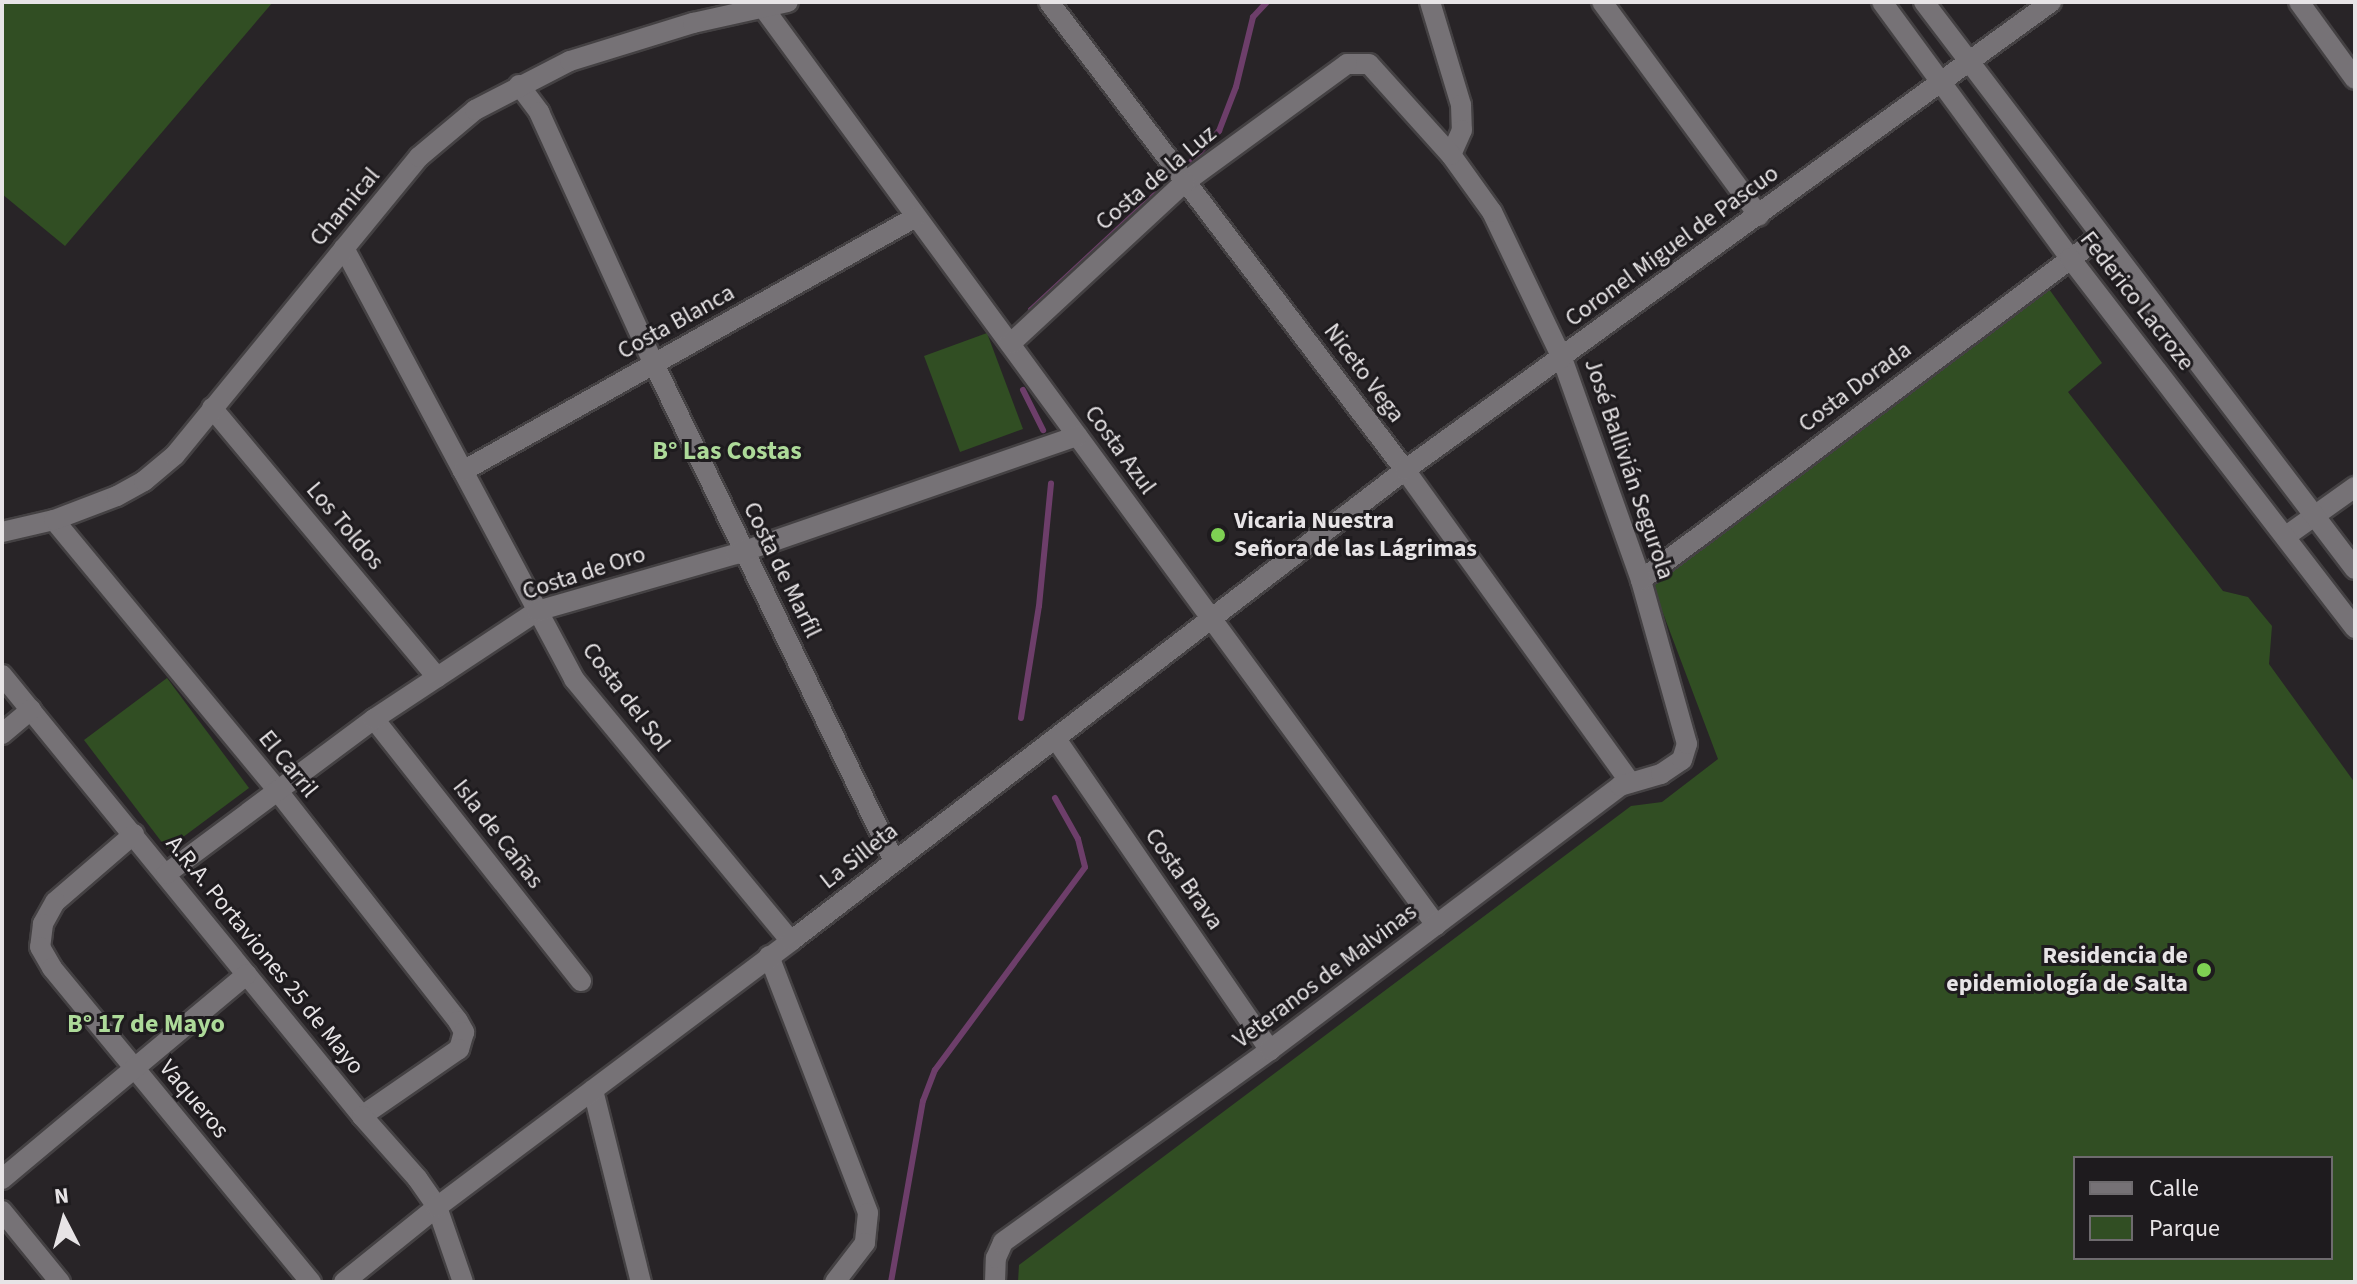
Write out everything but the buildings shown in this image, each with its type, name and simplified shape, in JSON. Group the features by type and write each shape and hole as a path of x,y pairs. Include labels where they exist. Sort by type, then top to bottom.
{"street":[{"name":"Chamical","path":"2,532 54,520 117,496 144,481 175,455 419,157 475,110 570,61 762,6 788,2"},
{"name":"Niceto Vega","path":"1049,2 1405,470 1630,782"},
{"path":"1430,2 1461,105 1462,130 1451,155"},
{"path":"1602,2 1759,216"},
{"name":"Federico Lacroze","path":"1882,2 2070,258 2355,628"},
{"name":"Federico Lacroze","path":"1924,2 2355,569"},
{"name":"Coronel Miguel de Pascuo","path":"1405,470 2051,2"},
{"path":"2299,2 2355,79"},
{"name":"Costa Azul","path":"762,6 914,218 1436,925"},
{"name":"Costa de la Luz","path":"1010,344 1185,182 1347,64"},
{"name":"José Ballivián Segurola","path":"1347,64 1369,64 1451,155 1492,212 1562,358 1641,580 1687,744"},
{"name":"Costa de Marfil","path":"519,85 539,112 654,364 894,861"},
{"name":"Costa Blanca","path":"463,471 914,218"},
{"name":"Costa Dorada","path":"1641,580 2100,237"},
{"name":"Costa del Sol","path":"344,248 574,679 791,941"},
{"name":"Los Toldos","path":"212,408 437,677"},
{"name":"Costa de Oro","path":"166,874 374,719 537,611 744,551 1077,436"},
{"name":"La Silleta","path":"344,1282 437,1207 791,941 1405,470"},
{"path":"2286,536 2355,487"},
{"name":"El Carril","path":"54,520 277,790 464,1032 459,1049 362,1116"},
{"name":"A.R.A. Portaviones 25 de Mayo","path":"2,675 362,1116 417,1178 437,1207 463,1282"},
{"path":"2,734 31,710"},
{"name":"Isla de Cañas","path":"374,719 581,981"},
{"name":"Costa Brava","path":"1056,739 1270,1050"},
{"name":"Veteranos de Malvinas","path":"995,1282 996,1258 1003,1242 1270,1050 1620,786 1661,774 1682,760 1687,744"},
{"name":"Vaqueros","path":"134,834 55,902 43,924 40,947 52,968 311,1282"},
{"path":"769,956 868,1213 865,1243 835,1282"},
{"path":"2,1179 247,974"},
{"path":"593,1090 641,1282"},
{"path":"2,1211 60,1282"}],"green space":[{"path":"2,2 273,2 65,246 2,194"},
{"path":"2049,289 2102,363 2068,392 2223,591 2248,597 2272,626 2269,664 2355,783 2355,1282 1018,1282 1019,1265 1631,806 1662,802 1718,759 1652,584"},
{"path":"987,333 1023,429 960,452 924,356"},
{"path":"167,678 249,788 167,849 84,740"}],"waterway":[{"path":"1191,162 1219,131 1236,87 1253,17 1267,2"},
{"path":"1030,316 1031,310 1156,194"},
{"path":"1023,390 1043,430"},
{"path":"1021,718 1039,606 1051,484"},
{"path":"891,1282 923,1101 935,1070 1085,867 1078,839 1055,798"}],"place":[{"name":"Vicaria Nuestra Señora de las Lágrimas","path":"1218,535"},
{"name":"Residencia de epidemiología de Salta","path":"2204,970"}],"district":[{"name":"B° Las Costas","path":"727,451"},
{"name":"B° 17 de Mayo","path":"146,1024"}]}
